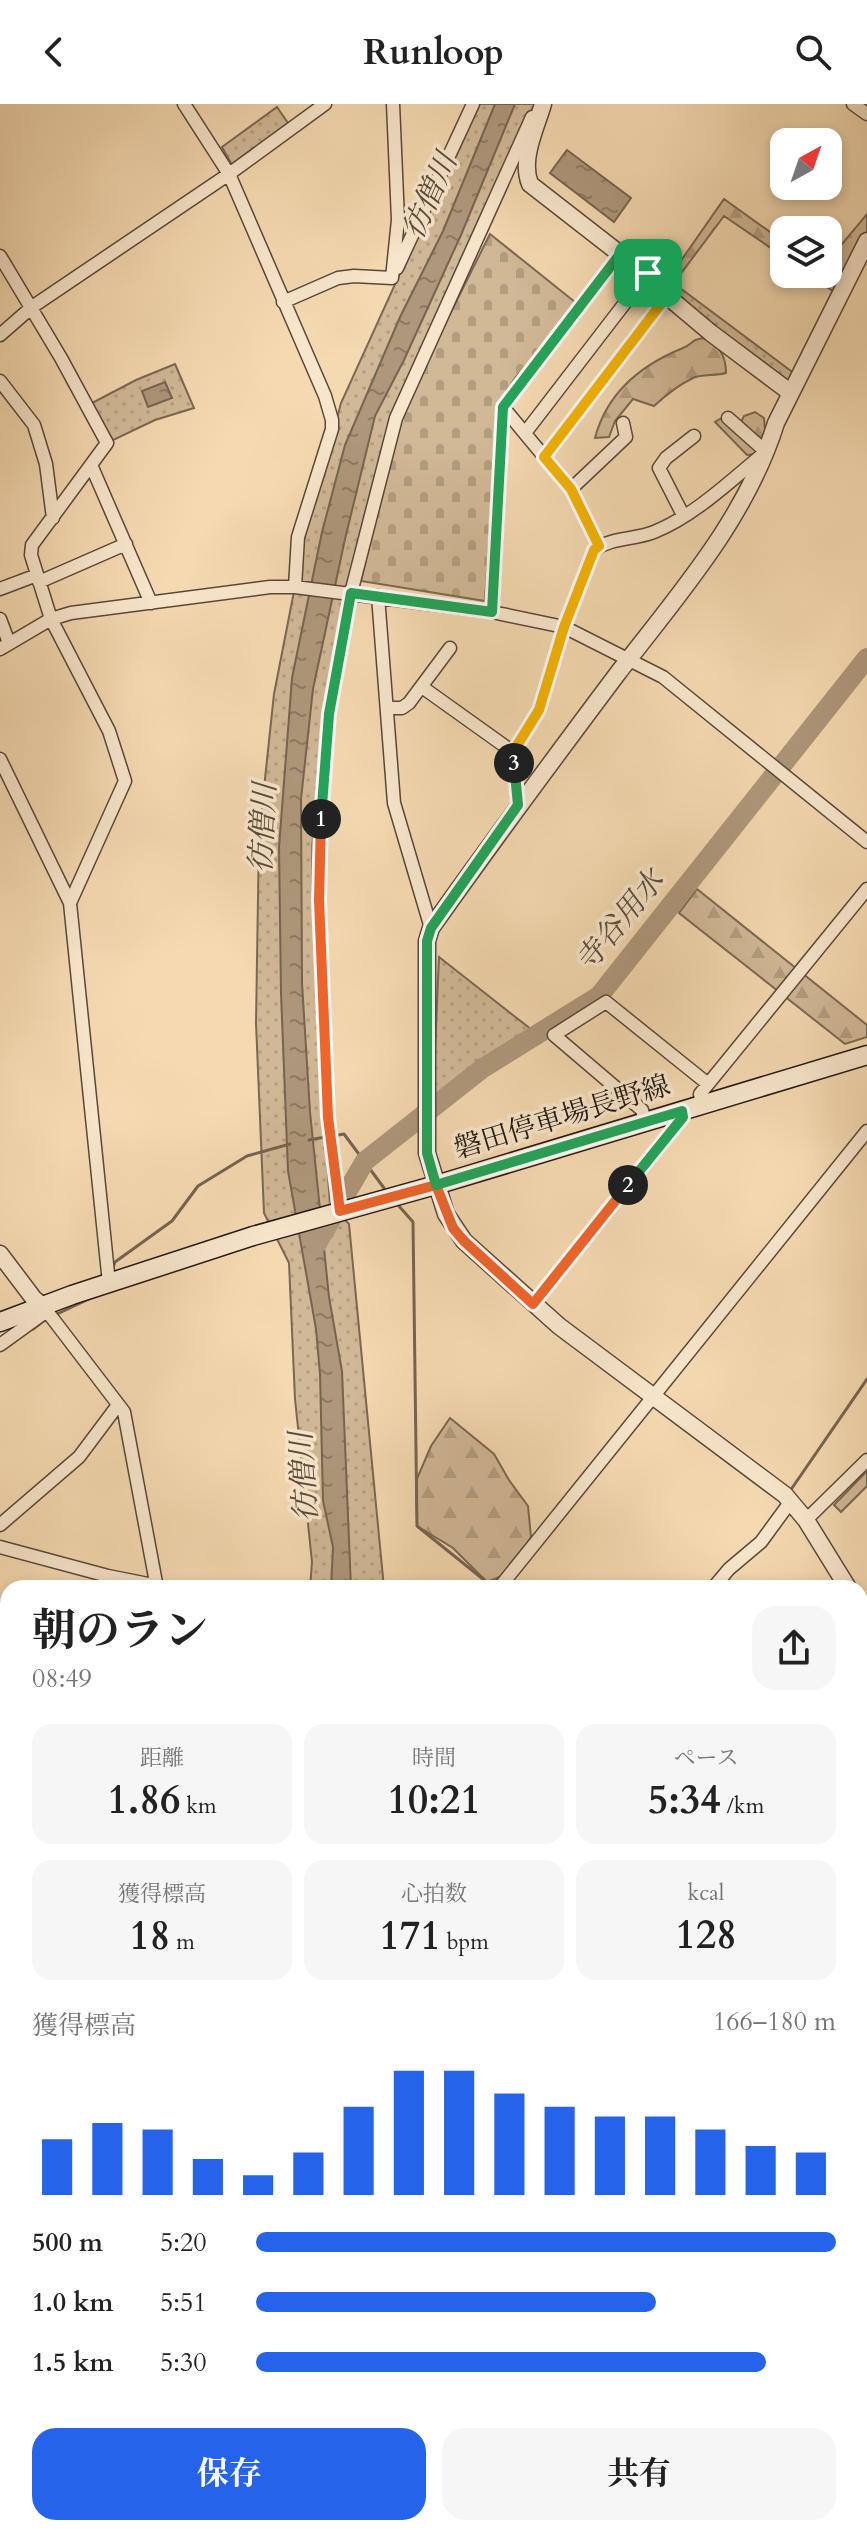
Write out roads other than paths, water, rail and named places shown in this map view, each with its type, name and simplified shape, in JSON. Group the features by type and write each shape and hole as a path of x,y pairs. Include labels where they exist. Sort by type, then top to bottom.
{"main road":[{"name":"磐田停車場長野線","path":"0,1322 45,1309 109,1283 281,1228 436,1185 867,1055"}],"street":[{"path":"184,104 229,174 332,420 298,537 295,587"},
{"path":"0,335 32,307 229,174 325,104"},
{"path":"392,278 398,220 393,104"},
{"path":"392,278 473,104"},
{"path":"541,104 527,163 526,174 530,184 620,254 630,258 663,286 667,296 711,333 791,393"},
{"path":"340,1211 328,1117 319,845 329,714 349,592 396,418 541,104"},
{"path":"853,104 867,114"},
{"path":"843,1580 791,1501 559,1326 458,1235 446,1214 427,1153 427,941 431,928 518,805 730,524 867,241"},
{"path":"492,612 503,407 620,254"},
{"path":"0,256 32,307 107,443 32,545 31,555 51,619 109,731 125,781 70,903"},
{"path":"525,433 648,273"},
{"path":"283,302 338,278 392,278"},
{"path":"544,457 667,296"},
{"path":"0,381 34,425 46,464 53,518"},
{"path":"503,407 571,489 599,546"},
{"path":"728,418 764,453"},
{"path":"571,489 626,437 623,423"},
{"path":"683,515 659,468 666,458 694,436"},
{"path":"518,805 513,752 539,710 564,627 594,550 599,546 653,533 683,515 764,453"},
{"path":"91,465 151,603"},
{"path":"0,589 38,578 126,544"},
{"path":"0,619 5,646 51,619 71,613 270,587 295,587 492,612 564,627 663,677 867,842"},
{"path":"378,596 394,803 431,928"},
{"path":"388,708 402,708 409,703 450,648"},
{"path":"422,687 513,752"},
{"path":"0,759 70,903 109,1283"},
{"path":"702,1104 700,1094 867,889"},
{"path":"645,1122 642,1110 554,1035 606,1002 708,1084"},
{"path":"533,1304 683,1117 682,1111"},
{"path":"505,1580 867,1131"},
{"path":"0,1254 124,1412 156,1580"},
{"path":"0,1345 45,1309"},
{"path":"0,1525 79,1457 118,1405"},
{"path":"806,1520 867,1460"},
{"path":"720,1580 761,1542 791,1501"},
{"path":"0,1547 103,1580"}],"water":[{"path":"495,104 515,104 461,235 375,416 313,689 301,799 302,983 310,1112 329,1297 342,1371 351,1580 331,1580 333,1547 323,1501 316,1329 288,1171 279,847 292,678 322,532 345,445 400,317 443,231"},
{"path":"567,150 631,198 614,222 550,173"},
{"path":"165,382 172,398 148,407 142,391"}],"waterway":[{"name":"寺谷用水","path":"316,1245 365,1161 483,1068 599,996 867,658"},
{"path":"333,1136 344,1134 384,1188"},
{"path":"309,1140 325,1137"},
{"path":"112,1270 115,1262 172,1221 198,1186 247,1156 290,1144"},
{"path":"398,1205 413,1222 417,1526 484,1580"},
{"path":"53,1316 93,1297"},
{"path":"33,1329 46,1319"},
{"path":"790,1491 867,1379"}],"water label":[{"name":"彷僧川","path":"430,196"},
{"name":"彷僧川","path":"263,828"},
{"name":"彷僧川","path":"304,1477"}]}
